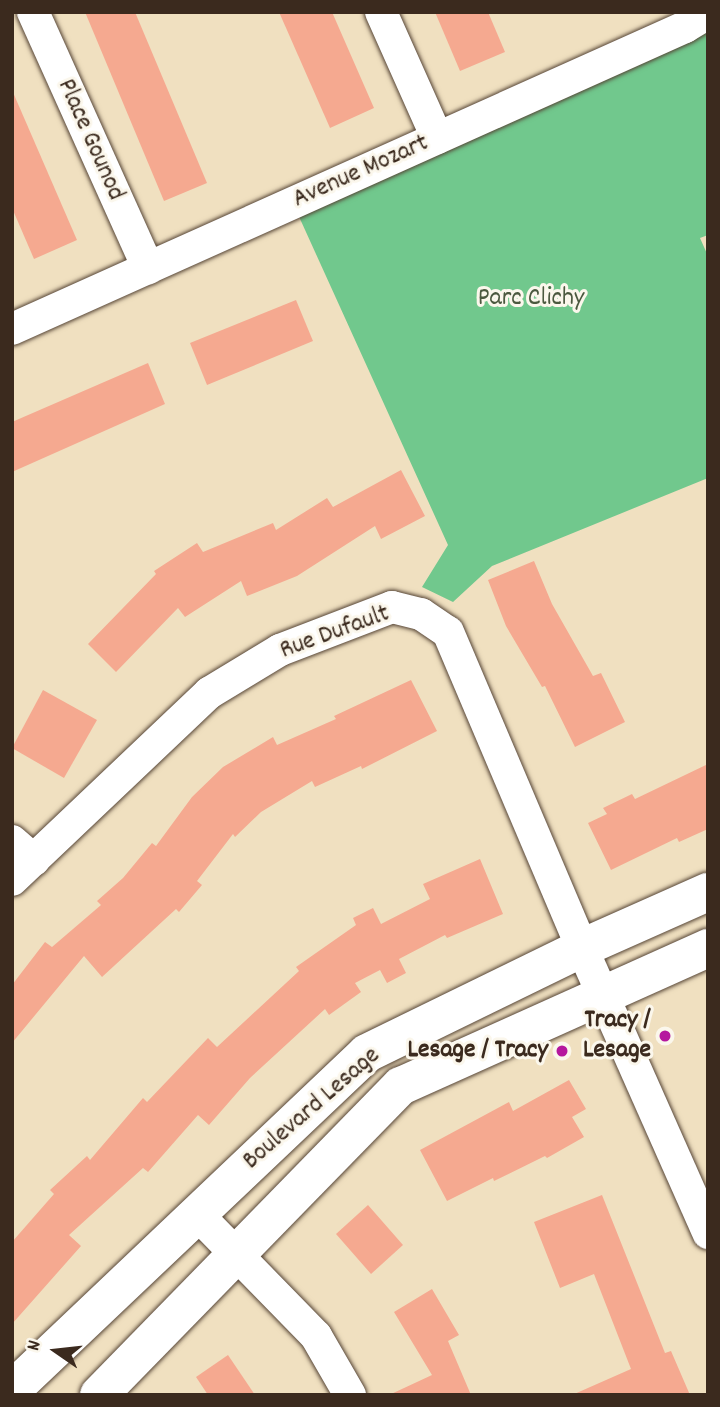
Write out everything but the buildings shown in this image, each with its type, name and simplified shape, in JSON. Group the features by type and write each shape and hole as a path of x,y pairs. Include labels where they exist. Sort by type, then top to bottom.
{"street":[{"name":"Place Gounod","path":"33,12 148,268"},
{"path":"381,12 437,138"},
{"name":"Avenue Mozart","path":"12,329 685,27 708,13"},
{"name":"Rue Dufault","path":"20,860 209,694 280,650 392,607 421,614 449,632 582,948 708,1233"},
{"name":"Boulevard Lesage","path":"12,1390 367,1053 582,948 708,892"},
{"name":"Boulevard Lesage","path":"99,1395 401,1086 708,948"},
{"path":"196,1213 316,1336 350,1395"}],"green space":[{"name":"Parc Clichy","path":"708,27 708,235 700,238 708,256 708,478 492,566 453,602 422,587 448,545 296,210"}],"place":[{"name":"Tracy / Lesage","path":"665,1036"},
{"name":"Lesage / Tracy","path":"562,1051"}]}
